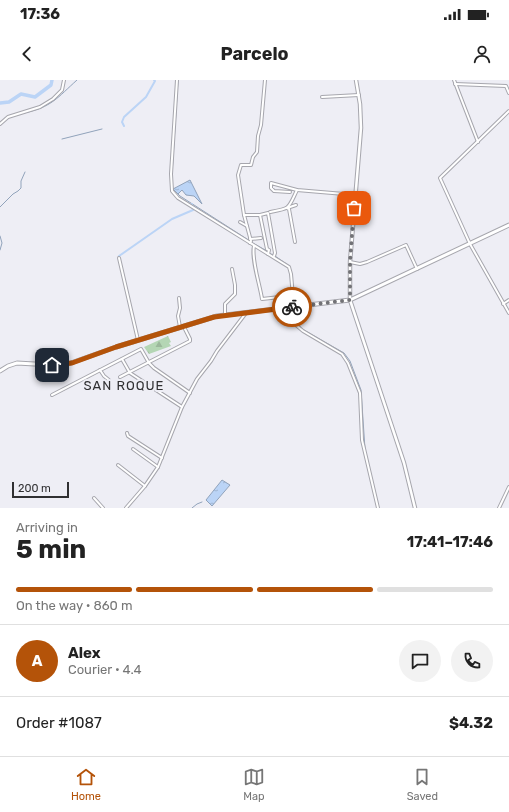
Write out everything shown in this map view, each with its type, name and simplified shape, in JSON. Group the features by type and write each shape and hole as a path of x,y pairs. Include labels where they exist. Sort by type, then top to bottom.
{"main road":[{"path":"0,371 17,363 52,365 68,364 138,340 214,317 350,300 509,225"}],"street":[{"path":"0,124 8,116 40,108 53,99 62,90 64,80"},
{"path":"177,80 170,174 172,191 178,198 274,257 290,269 297,326 342,354 351,370 360,393 362,440 378,508"},
{"path":"250,243 238,175 241,165 251,165 253,157 257,152 266,80"},
{"path":"356,80 359,95 361,128 350,262 350,300 404,463 415,508"},
{"path":"454,80 478,142"},
{"path":"455,84 506,86 509,93"},
{"path":"322,97 359,95"},
{"path":"509,111 440,178 470,244 509,313"},
{"path":"290,192 274,191 271,188 271,183 297,190 356,195"},
{"path":"287,208 297,190"},
{"path":"270,212 296,206"},
{"path":"287,208 289,209 291,216 295,242"},
{"path":"244,215 260,215 268,213 275,253 274,257"},
{"path":"260,215 267,249 269,250 268,254"},
{"path":"240,222 248,227"},
{"path":"250,239 261,238"},
{"path":"350,262 360,264 367,262 406,245 417,269"},
{"path":"254,246 262,299 293,294"},
{"path":"119,258 138,340"},
{"path":"225,316 224,304 235,294 232,269"},
{"path":"120,378 190,342 190,339 178,316 180,308 179,298"},
{"path":"503,304 509,300"},
{"path":"126,508 145,486 158,467 182,407 204,368 211,361 246,313"},
{"path":"52,395 141,349 149,363 163,376 190,393"},
{"path":"122,359 130,373 182,407"},
{"path":"100,370 109,380"},
{"path":"127,433 128,436 162,458"},
{"path":"133,449 158,467"},
{"path":"118,465 145,486"},
{"path":"499,508 509,486"},
{"path":"94,498 103,508"}],"green space":[{"path":"168,336 171,346 149,354 144,347"}],"water":[{"path":"190,180 202,204 194,196 186,195 182,190 178,194 173,189"},
{"path":"222,480 230,485 212,506 206,500"}],"waterway":[{"path":"0,103 9,102 21,94 35,97 51,85 52,80"},
{"path":"24,113 48,105 77,80"},
{"path":"124,126 122,122 124,117 146,97 155,81 154,80"},
{"path":"172,174 178,80"},
{"path":"62,139 102,129"},
{"path":"0,207 21,188 21,181 25,172"},
{"path":"173,189 180,196 250,241"},
{"path":"119,256 172,219 193,210 194,209 191,206 192,204"},
{"path":"0,236 2,243 0,250"},
{"path":"251,242 267,251"},
{"path":"269,253 273,255"},
{"path":"275,256 288,265"},
{"path":"293,290 295,305"},
{"path":"296,308 297,323 302,329 344,353 350,361 361,390 365,449"},
{"path":"192,508 202,502"}],"way so far":[{"path":"292,307 350,300 350,262 354,208"}],"district":[{"name":"SAN ROQUE","path":"124,385"}],"route":[{"path":"52,365 72,363 116,347 214,317 292,307"}]}
